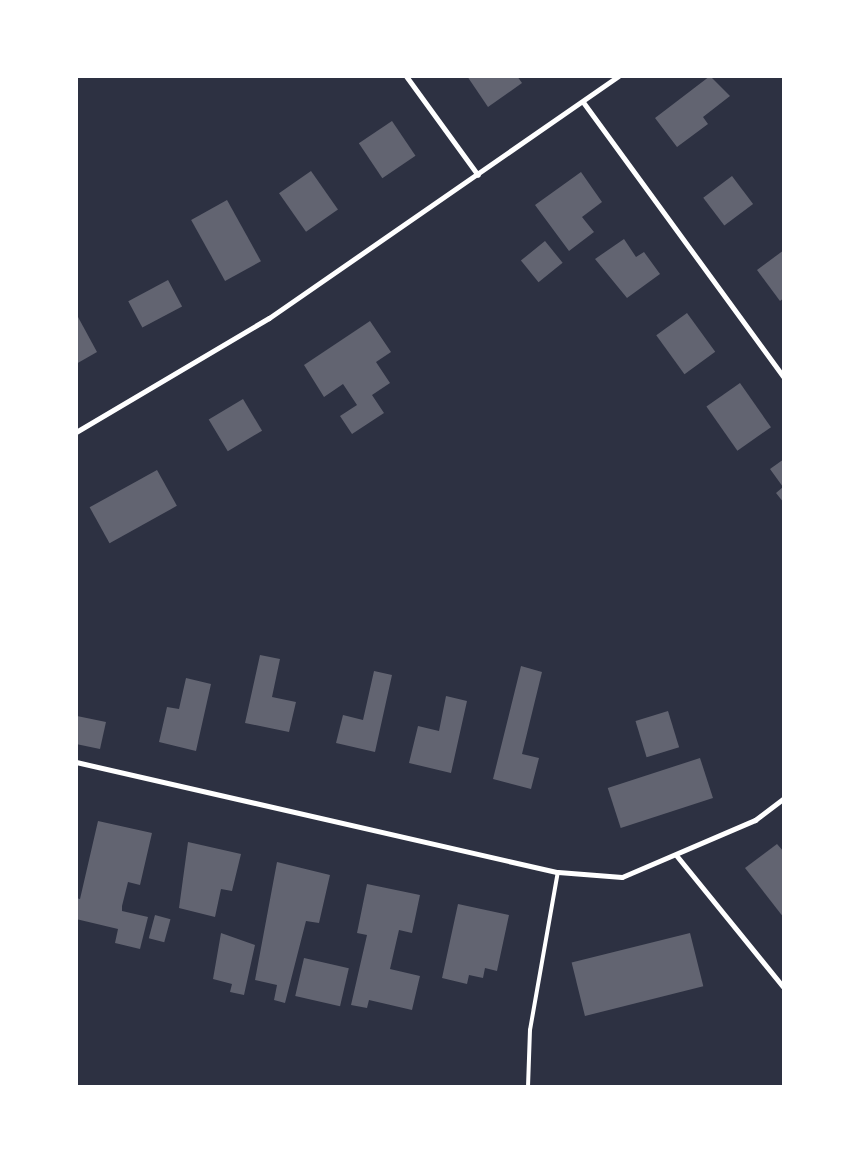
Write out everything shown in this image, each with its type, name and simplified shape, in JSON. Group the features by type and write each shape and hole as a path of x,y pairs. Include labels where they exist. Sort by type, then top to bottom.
{"street":[{"path":"406,76 478,175"},
{"path":"76,432 268,318 478,175 618,76"},
{"path":"583,102 784,378"},
{"path":"76,762 558,872 622,877 755,820 784,798"},
{"path":"676,855 784,988"}],"lane":[{"path":"528,1087 530,1030 558,872"}],"building":[{"path":"467,76 517,76 522,83 488,107"},
{"path":"710,76 730,96 703,117 708,124 677,147 655,118"},
{"path":"392,121 415,156 382,178 359,143"},
{"path":"311,171 338,210 306,232 279,193"},
{"path":"581,172 602,202 582,217 594,232 569,251 535,205"},
{"path":"732,176 753,204 724,226 703,198"},
{"path":"227,200 261,261 225,281 191,220"},
{"path":"624,239 636,257 644,252 660,274 627,298 595,259"},
{"path":"545,241 563,263 539,282 521,261"},
{"path":"784,250 784,298 780,301 757,270"},
{"path":"168,280 182,306 142,328 128,301"},
{"path":"687,313 715,352 684,374 656,335"},
{"path":"78,317 97,352 76,364 76,318"},
{"path":"370,321 391,352 376,362 390,383 372,395 384,413 352,434 340,416 357,405 343,384 324,397 304,365"},
{"path":"740,383 771,427 737,451 706,407"},
{"path":"243,399 262,431 228,451 209,420"},
{"path":"784,459 784,503 776,493 783,487 770,469"},
{"path":"157,470 177,506 110,543 90,507"},
{"path":"260,655 280,659 272,697 296,702 289,732 245,723"},
{"path":"521,666 542,672 522,754 539,758 531,789 493,779"},
{"path":"374,671 392,675 375,752 336,743 343,715 363,720"},
{"path":"186,678 211,684 196,751 159,742 167,707 179,709"},
{"path":"446,696 467,701 451,773 409,763 418,726 439,731"},
{"path":"668,711 679,747 647,757 635,721"},
{"path":"77,716 106,722 100,749 76,744"},
{"path":"700,758 713,798 621,828 608,788"},
{"path":"98,821 152,833 140,885 128,882 122,906 122,911 148,917 140,949 115,943 118,929 76,919 76,898 80,899"},
{"path":"188,842 241,854 232,891 221,889 215,917 179,908"},
{"path":"777,844 784,852 784,918 745,868"},
{"path":"277,862 330,875 319,923 306,921 285,1003 274,1000 277,985 255,980"},
{"path":"367,884 420,895 412,933 399,930 390,969 420,976 412,1010 369,1000 367,1008 351,1005 367,935 357,933"},
{"path":"458,904 509,915 497,971 485,968 483,978 469,975 467,984 442,978"},
{"path":"155,915 170,919 164,942 149,938"},
{"path":"221,933 255,945 244,995 230,992 232,984 213,979"},
{"path":"690,933 703,986 585,1016 572,963"},
{"path":"304,958 349,968 340,1006 295,996"}]}
